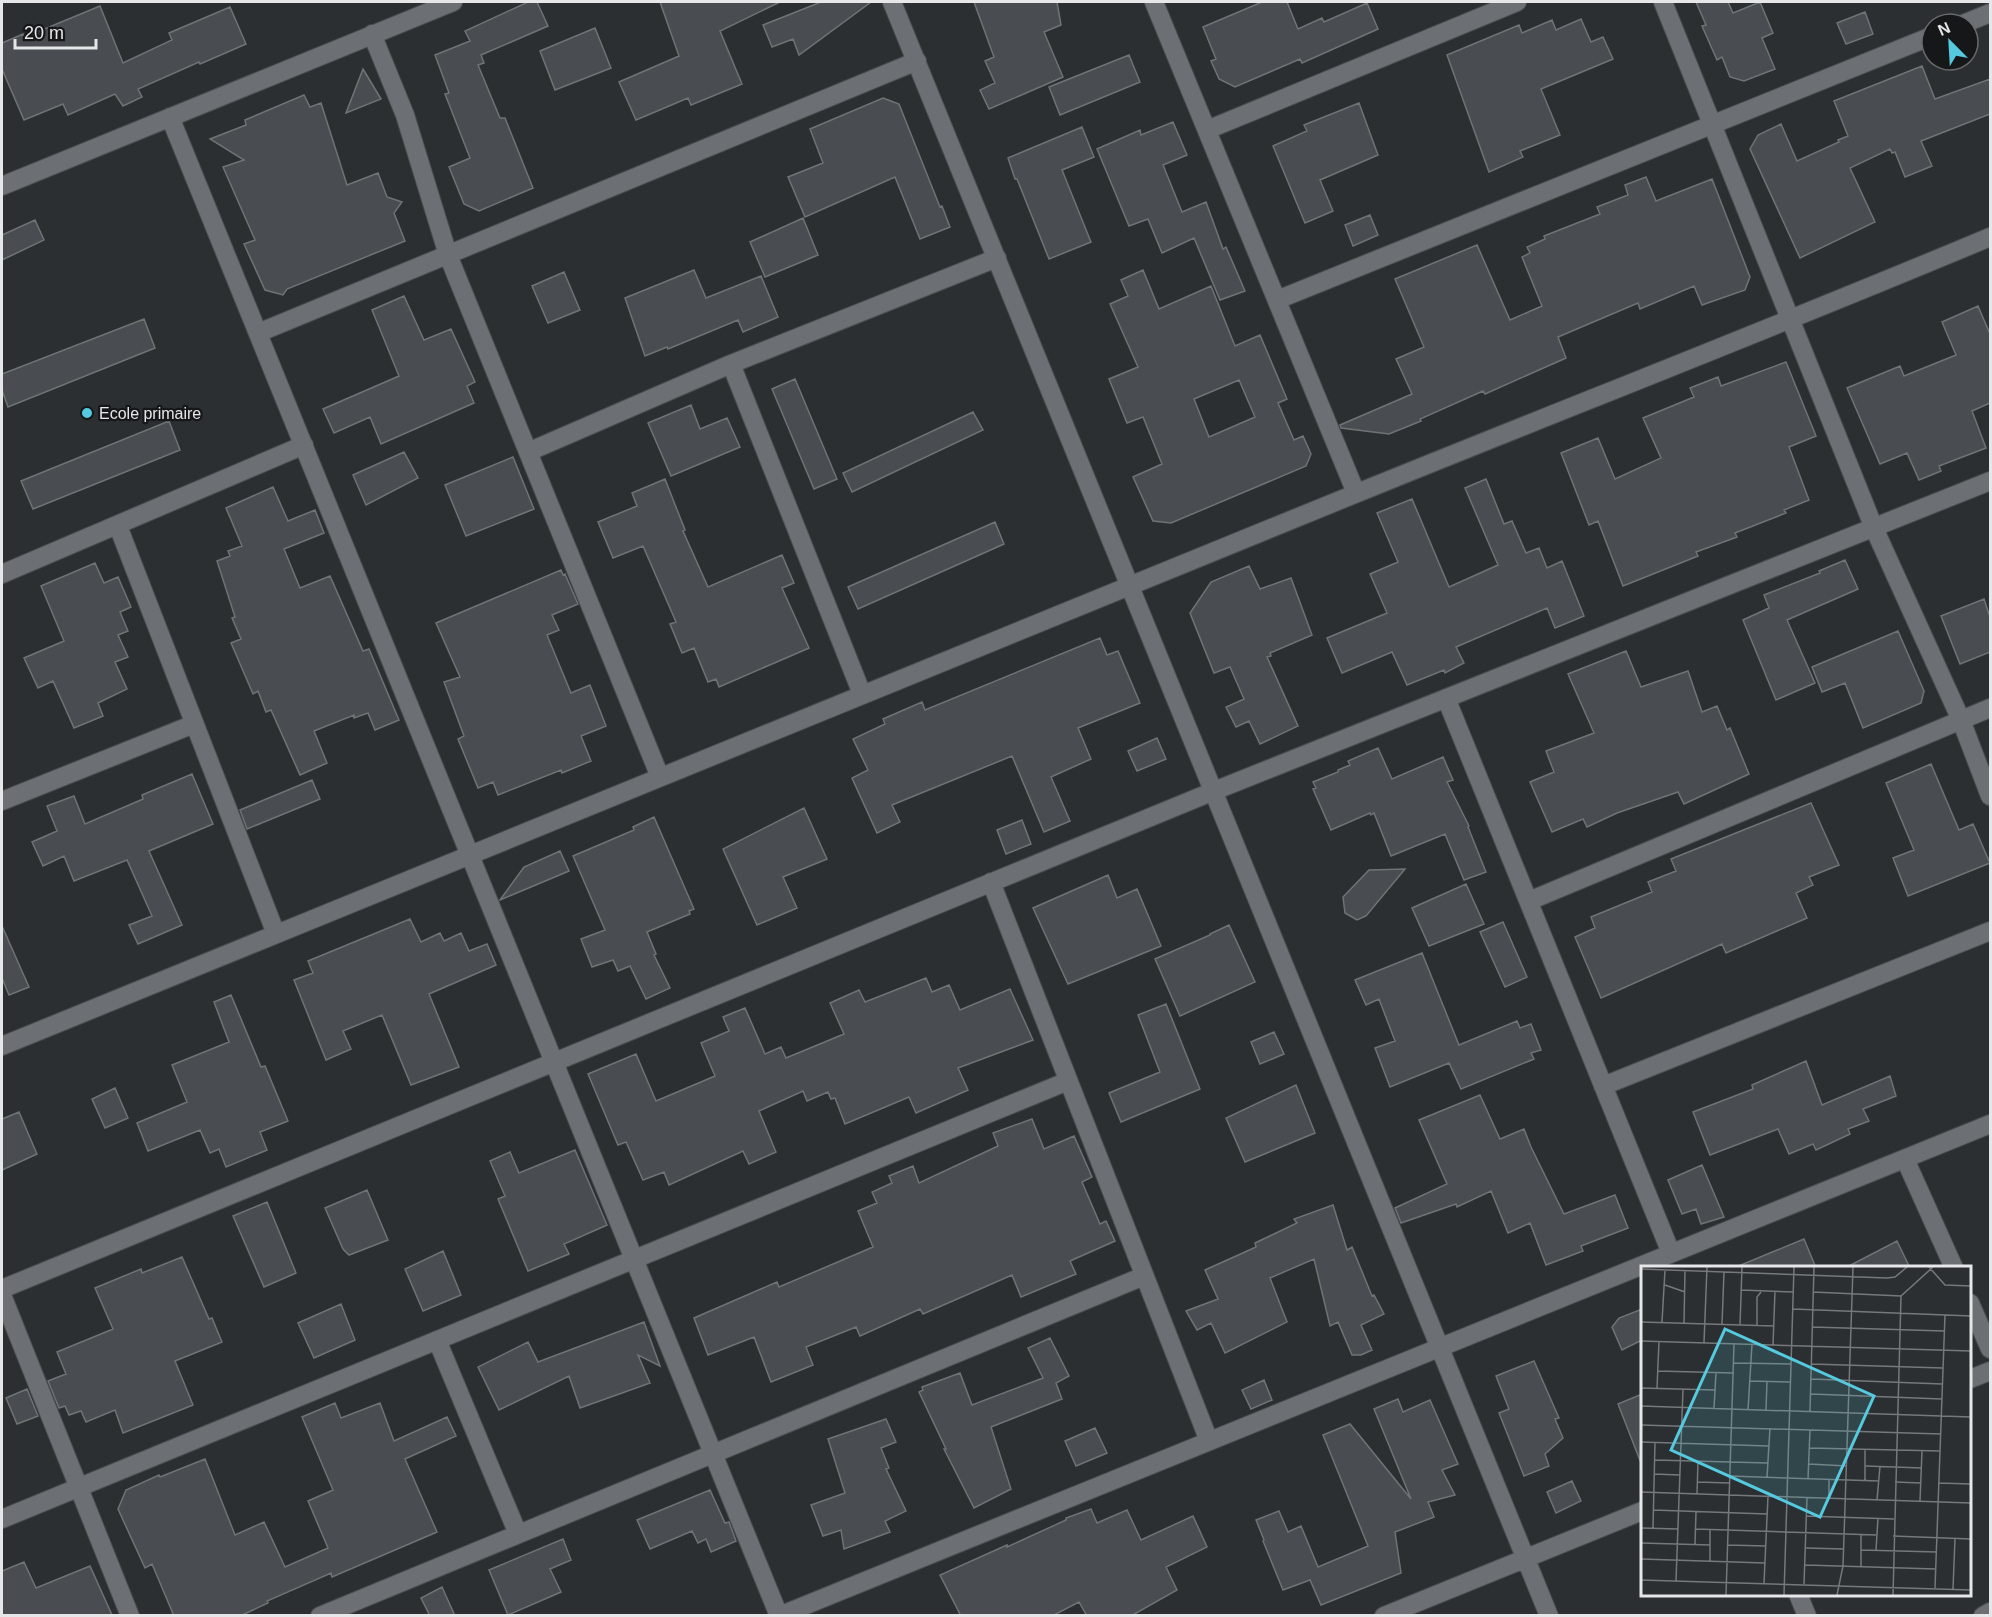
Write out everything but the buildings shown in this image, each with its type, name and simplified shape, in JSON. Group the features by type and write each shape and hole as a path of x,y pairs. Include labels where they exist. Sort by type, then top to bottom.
{"street":[{"path":"2,186 453,2"},
{"path":"892,2 1550,1616"},
{"path":"1154,2 1356,494"},
{"path":"1207,130 1517,2"},
{"path":"1663,2 1874,528 1961,720 1990,796"},
{"path":"372,34 405,115 447,255 660,777"},
{"path":"1277,300 1920,41"},
{"path":"258,333 916,61"},
{"path":"170,117 779,1616 1990,1124"},
{"path":"2,1046 862,694 1791,320 1990,237"},
{"path":"528,452 731,364 997,258"},
{"path":"731,364 862,694"},
{"path":"2,574 304,445"},
{"path":"2,1289 1214,791 1990,481"},
{"path":"118,526 276,934"},
{"path":"1446,698 1671,1253"},
{"path":"1529,901 1990,708"},
{"path":"2,801 194,724"},
{"path":"991,882 1209,1441"},
{"path":"1604,1086 1990,932"},
{"path":"2,1519 1068,1081"},
{"path":"1905,1159 1953,1266"},
{"path":"320,1616 357,1609 518,1534 1144,1276"},
{"path":"2,1295 130,1616"},
{"path":"1971,1305 1990,1349"},
{"path":"437,1340 518,1534"},
{"path":"1971,1379 1990,1371"},
{"path":"1384,1616 1641,1511"},
{"path":"1799,1596 1807,1616"},
{"path":"1983,1616 1990,1612"}],"place":[{"name":"Ecole primaire","path":"87,413"}]}
